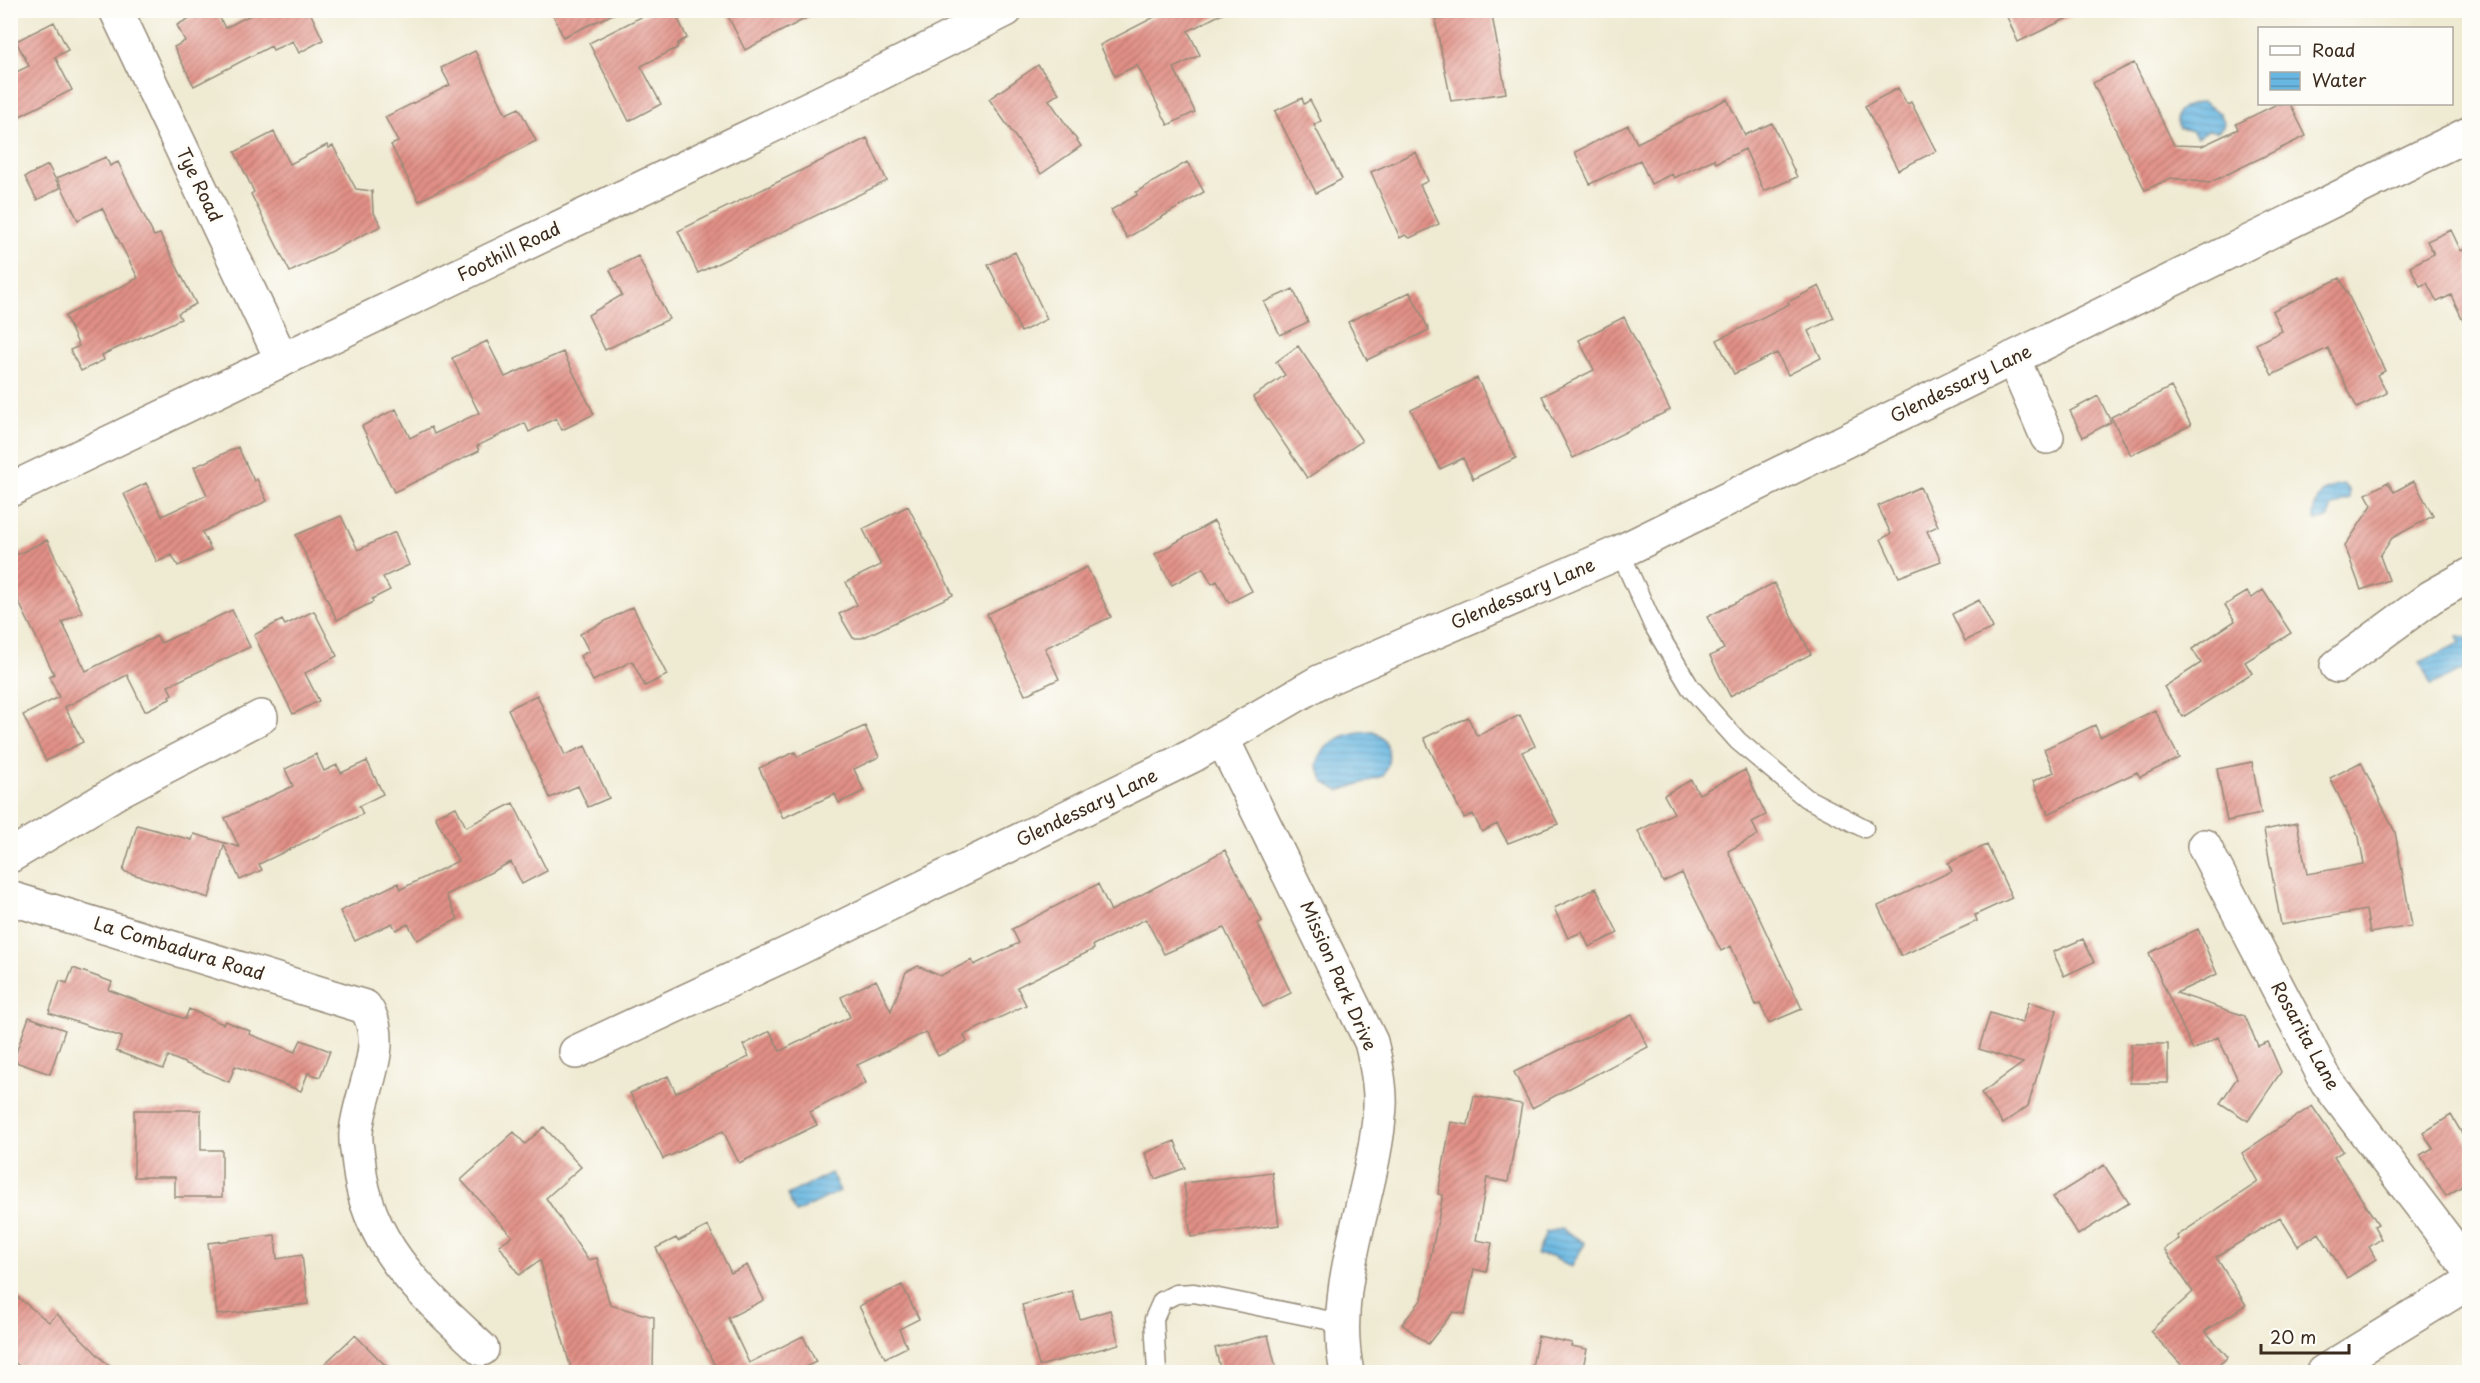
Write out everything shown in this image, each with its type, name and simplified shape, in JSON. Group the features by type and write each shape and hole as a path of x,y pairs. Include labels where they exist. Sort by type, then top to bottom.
{"street":[{"name":"Tye Road","path":"116,10 282,360"},
{"name":"Foothill Road","path":"10,490 853,87 1006,10"},
{"name":"Glendessary Lane","path":"576,1052 795,950 1192,756 1319,682 1620,552 2469,133"},
{"path":"2013,358 2047,437"},
{"path":"2337,666 2431,597 2469,574"},
{"path":"10,856 122,789 261,717"},
{"name":"Mission Park Drive","path":"1222,738 1371,1042 1377,1065 1380,1103 1378,1122 1364,1205 1344,1292 1341,1323 1347,1372"},
{"name":"Rosarita Lane","path":"2204,846 2327,1082 2469,1270"},
{"name":"La Combadura Road","path":"10,898 365,1007 373,1018 377,1048 360,1104 356,1135 360,1177 366,1203 377,1231 400,1268 413,1284 482,1348"},
{"path":"2323,1372 2469,1282"}],"lane":[{"path":"1620,552 1653,625 1690,687 1738,741 1806,798 1864,828"},
{"path":"1156,1372 1154,1319 1162,1301 1176,1294 1194,1293 1341,1323"}],"water":[{"path":"2203,102 2220,113 2225,124 2217,132 2209,130 2197,137 2192,131 2180,128 2176,116 2186,106"},
{"path":"2343,484 2349,490 2349,499 2331,507 2329,518 2316,521 2313,515 2322,493 2331,487"},
{"path":"2457,636 2469,637 2469,667 2431,685 2420,662 2460,643"},
{"path":"1373,731 1383,740 1388,751 1388,763 1383,776 1339,791 1324,782 1317,765 1325,749 1346,735"},
{"path":"831,1173 840,1191 796,1213 787,1195"},
{"path":"1562,1229 1585,1243 1571,1267 1553,1256 1537,1255 1546,1232"}],"building":[{"path":"204,10 216,10 225,28 260,10 309,10 323,40 299,53 293,41 273,50 271,46 194,86 174,47 185,41 177,25"},
{"path":"551,10 622,10 563,37"},
{"path":"655,10 674,10 687,38 678,43 677,48 641,66 661,104 629,121 589,43"},
{"path":"725,10 822,10 745,50"},
{"path":"1168,10 1229,10 1188,31 1200,55 1174,68 1195,112 1168,125 1137,65 1115,76 1100,45"},
{"path":"1460,10 1491,10 1506,93 1451,101 1435,20 1461,16"},
{"path":"2004,10 2084,10 2018,42"},
{"path":"54,22 68,50 55,57 72,90 10,121 10,75 29,66 16,41"},
{"path":"475,51 506,114 519,108 536,141 419,201 391,145 398,142 385,117 450,85 441,68"},
{"path":"2134,63 2174,145 2202,146 2238,129 2236,124 2275,105 2290,105 2306,136 2209,183 2171,178 2145,190 2093,83"},
{"path":"1038,65 1059,93 1049,100 1081,146 1041,174 989,99"},
{"path":"1898,88 1907,104 1911,102 1936,151 1898,170 1865,106"},
{"path":"1302,98 1304,104 1310,100 1321,121 1314,125 1342,179 1316,193 1275,111"},
{"path":"1727,99 1745,135 1772,123 1797,177 1764,191 1745,149 1716,163 1714,159 1674,178 1672,174 1651,184 1640,160 1590,184 1575,152 1628,125 1637,143"},
{"path":"274,132 290,164 327,145 329,148 333,146 356,189 372,191 373,211 381,226 290,272 251,194 254,192 235,152"},
{"path":"867,138 887,181 698,273 678,231"},
{"path":"1416,152 1428,181 1420,185 1439,224 1410,238 1405,235 1400,238 1371,172"},
{"path":"106,157 110,166 118,162 154,236 160,234 196,304 178,313 181,319 102,355 104,360 81,371 70,350 79,346 65,316 138,278 102,208 78,220 57,178"},
{"path":"1187,162 1204,192 1127,238 1111,210 1137,195 1136,192"},
{"path":"48,165 60,188 37,200 25,177"},
{"path":"2451,230 2461,251 2469,247 2469,333 2451,295 2437,302 2427,283 2420,286 2410,266 2434,254 2427,241"},
{"path":"1015,252 1047,319 1021,332 988,265"},
{"path":"638,256 669,319 605,350 588,315 622,295 610,270"},
{"path":"2340,278 2385,371 2377,375 2387,393 2357,408 2328,348 2272,375 2256,344 2282,331 2272,311"},
{"path":"1819,286 1834,318 1808,331 1821,358 1788,375 1777,353 1734,374 1717,340 1789,304 1788,302"},
{"path":"1293,289 1308,322 1280,335 1264,302"},
{"path":"1410,292 1429,330 1367,360 1348,322"},
{"path":"1624,317 1670,410 1573,458 1542,396 1594,370 1579,340"},
{"path":"487,341 505,377 563,352 594,414 562,430 556,418 529,432 525,423 477,446 479,451 394,492 362,426 396,409 410,438 431,427 434,434 479,413 452,358"},
{"path":"1298,346 1362,441 1307,478 1253,397 1285,375 1276,362"},
{"path":"1477,378 1516,458 1473,479 1463,458 1440,469 1411,410"},
{"path":"2171,387 2191,425 2131,455 2111,417"},
{"path":"2098,396 2111,422 2083,437 2070,411"},
{"path":"238,447 254,481 257,479 267,501 202,532 211,550 178,566 172,555 157,562 124,494 146,483 162,516 207,495 194,467"},
{"path":"2414,481 2433,516 2392,538 2380,556 2389,580 2361,590 2345,546 2372,505 2366,494 2388,482 2394,492"},
{"path":"1920,487 1938,526 1927,531 1941,561 1899,577 1881,539 1891,534 1878,506"},
{"path":"908,506 953,595 862,638 853,638 839,614 857,605 846,582 881,565 863,529"},
{"path":"341,516 358,550 395,532 409,565 383,577 390,590 372,599 373,602 337,620 296,535"},
{"path":"1214,521 1252,591 1229,603 1217,581 1212,584 1203,568 1172,585 1155,554"},
{"path":"47,540 82,612 62,622 86,671 157,636 161,643 232,610 250,647 168,686 172,694 169,696 170,699 145,711 127,675 65,707 83,742 46,761 23,715 59,697 49,676 54,674 10,584 10,558"},
{"path":"1087,567 1111,617 1045,648 1059,679 1025,695 987,614"},
{"path":"1774,583 1811,654 1730,696 1710,656 1724,649 1707,617"},
{"path":"2263,590 2291,633 2245,662 2252,673 2183,717 2164,687 2201,663 2192,649 2235,621 2225,605 2247,592 2252,598"},
{"path":"1979,600 1993,628 1965,641 1952,614"},
{"path":"633,607 667,675 645,686 632,661 593,681 580,656 589,651 580,634"},
{"path":"314,611 337,656 305,673 319,701 293,714 254,635 282,620 285,625"},
{"path":"537,695 565,755 585,746 609,798 588,807 578,786 550,798 508,709"},
{"path":"2155,710 2179,758 2140,777 2137,772 2048,814 2033,781 2054,772 2044,749 2095,725 2100,737"},
{"path":"1520,715 1535,746 1522,752 1558,824 1508,843 1497,824 1482,832 1473,814 1464,818 1424,738 1468,717 1477,736"},
{"path":"865,726 879,757 854,769 864,791 839,803 835,794 783,818 759,768 795,752 797,757"},
{"path":"316,754 324,771 337,765 341,773 367,761 383,794 359,806 363,814 259,864 262,870 240,880 224,845 209,898 123,871 137,825 192,840 194,834 239,847 225,818 293,786 285,769"},
{"path":"2252,762 2261,814 2227,821 2217,769"},
{"path":"2361,762 2395,832 2412,926 2370,933 2366,910 2281,925 2264,830 2297,823 2307,874 2364,864 2359,837 2330,778"},
{"path":"1745,770 1766,815 1752,822 1758,835 1728,851 1802,1009 1769,1023 1760,1004 1756,1005 1731,946 1721,951 1682,873 1663,882 1638,831 1674,813 1664,795 1691,780 1699,794"},
{"path":"513,803 547,871 522,884 511,862 446,895 458,919 417,940 408,924 396,930 392,923 355,941 340,911 398,883 401,889 458,861 435,816 456,807 466,827"},
{"path":"1987,845 2012,898 1975,915 1977,921 1901,956 1878,906 1952,871 1948,863"},
{"path":"1225,850 1262,921 1258,924 1291,993 1263,1007 1224,928 1164,954 1146,919 1093,945 1094,949 1017,987 1026,1005 964,1035 967,1042 938,1056 926,1032 857,1065 866,1083 810,1112 817,1125 739,1163 723,1131 663,1159 630,1093 668,1076 676,1093 749,1057 743,1045 770,1031 780,1051 850,1017 841,997 876,980 891,1011 906,972 918,966 940,976 972,960 974,965 1019,943 1012,929 1098,884 1111,911"},
{"path":"1596,888 1618,933 1589,947 1582,932 1568,938 1554,908"},
{"path":"2198,929 2217,974 2176,993 2245,1016 2258,1046 2268,1042 2281,1072 2248,1121 2220,1103 2237,1078 2218,1037 2193,1050 2149,953"},
{"path":"2083,939 2094,962 2064,976 2053,952"},
{"path":"73,968 112,982 109,990 185,1019 189,1009 223,1024 225,1021 250,1031 249,1034 295,1052 301,1040 330,1051 320,1077 308,1073 301,1091 235,1066 229,1082 168,1056 163,1069 116,1051 122,1037 49,1013 60,981 67,983"},
{"path":"2029,1002 2057,1010 2028,1106 2003,1124 1981,1093 2023,1063 1979,1049 1990,1013 2022,1023"},
{"path":"1632,1015 1648,1047 1532,1108 1514,1072"},
{"path":"29,1017 65,1030 50,1074 13,1061"},
{"path":"2131,1044 2168,1044 2168,1083 2130,1083"},
{"path":"1474,1096 1522,1104 1508,1182 1487,1178 1476,1240 1492,1243 1486,1272 1474,1269 1465,1314 1453,1312 1428,1344 1402,1324 1422,1299 1443,1195 1438,1194 1451,1122 1468,1125"},
{"path":"2312,1106 2343,1151 2334,1157 2378,1224 2374,1226 2381,1239 2369,1247 2376,1259 2347,1278 2319,1233 2298,1246 2280,1217 2216,1257 2246,1305 2205,1331 2228,1357 2211,1372 2188,1372 2150,1331 2193,1292 2164,1249 2179,1239 2177,1236 2258,1182 2242,1153"},
{"path":"134,1110 201,1110 201,1150 222,1150 222,1197 175,1197 175,1177 134,1177"},
{"path":"2451,1115 2469,1145 2469,1182 2446,1196 2420,1155 2433,1148 2423,1133"},
{"path":"544,1127 581,1167 546,1198 588,1260 597,1258 610,1305 654,1317 653,1372 572,1372 540,1260 519,1275 499,1245 512,1236 461,1180 514,1132 525,1144"},
{"path":"1175,1141 1185,1168 1155,1179 1145,1153"},
{"path":"2104,1165 2129,1203 2078,1235 2053,1197"},
{"path":"1272,1172 1279,1225 1191,1237 1184,1183"},
{"path":"708,1226 731,1273 747,1265 764,1300 728,1318 749,1363 803,1336 816,1362 795,1372 718,1372 656,1248 676,1238 678,1241"},
{"path":"275,1235 277,1259 302,1255 308,1304 217,1315 208,1243"},
{"path":"902,1285 919,1319 899,1329 907,1347 885,1358 859,1306"},
{"path":"10,1291 49,1322 57,1314 115,1372 26,1372 10,1358"},
{"path":"1072,1291 1080,1319 1110,1310 1119,1344 1039,1366 1022,1305"},
{"path":"355,1335 392,1372 316,1372"},
{"path":"1268,1335 1276,1368 1257,1372 1221,1372 1215,1348"},
{"path":"1538,1336 1572,1343 1571,1346 1587,1349 1582,1372 1531,1372"}]}
